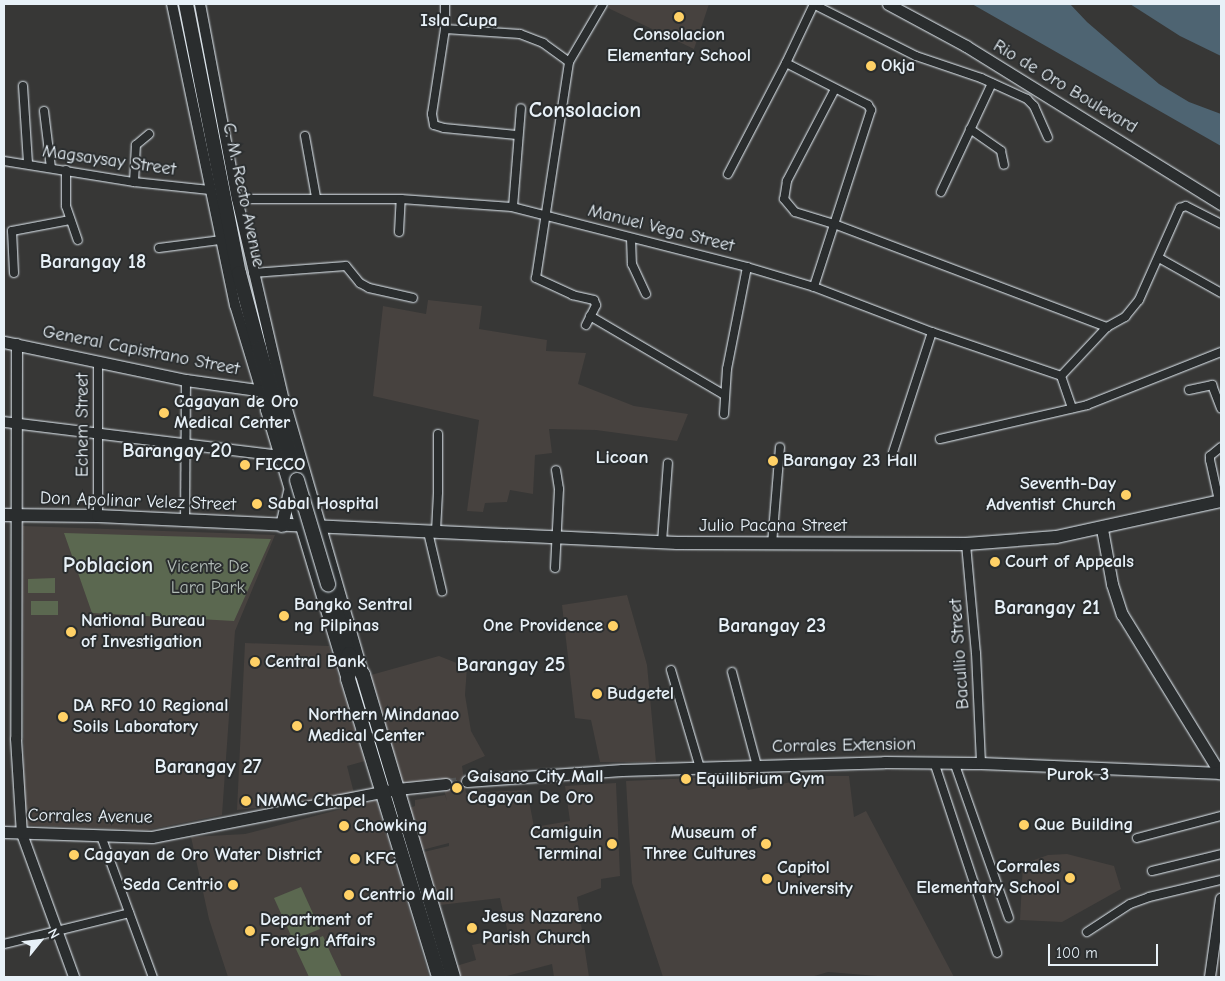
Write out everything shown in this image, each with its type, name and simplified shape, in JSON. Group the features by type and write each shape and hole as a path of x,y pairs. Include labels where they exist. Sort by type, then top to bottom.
{"highway":[{"name":"C. M. Recto Avenue","path":"186,4 265,391 349,654 363,675 453,977"},
{"name":"C. M. Recto Avenue","path":"349,654 348,679 439,977"}],"main road":[{"name":"Rio de Oro Boulevard","path":"888,4 1025,82 1221,204"},
{"name":"General Capistrano Street","path":"4,342 186,380 265,391"},
{"name":"C. M. Recto Avenue","path":"265,391 285,406 363,675"},
{"name":"C. M. Recto Avenue","path":"265,391 267,410 280,456 294,484 302,526 348,679"},
{"path":"282,526 294,484"},
{"name":"Julio Pacana Street","path":"302,526 662,542 966,544 1032,540 1102,529 1220,501"},
{"name":"Don Apolinar Velez Street","path":"10,516 98,516 302,526"},
{"path":"1102,529 1112,584 1122,614 1221,774"},
{"name":"Corrales Extension","path":"467,781 526,775 757,766 934,762 981,762 1221,774"},
{"path":"397,789 446,784"},
{"name":"Corrales Avenue","path":"4,832 152,837 382,794 397,789"}],"street":[{"path":"172,4 238,318 265,391"},
{"path":"200,4 237,198 285,406"},
{"path":"445,4 445,29 432,114 434,125 444,128 517,135"},
{"path":"586,325 596,304 594,300 573,295 536,278 569,62 604,4"},
{"path":"728,174 786,63 813,4 916,56 1007,88 1027,99 1034,106 1048,137"},
{"path":"445,29 520,34 543,43 569,62"},
{"path":"786,63 868,106 871,110 814,288"},
{"path":"941,192 992,83"},
{"path":"23,86 28,164"},
{"path":"835,89 787,181 784,199 795,212 834,224 1107,328"},
{"path":"514,207 517,135 521,108"},
{"path":"44,111 52,168"},
{"path":"970,129 1001,151 1004,165"},
{"path":"134,182 136,145 149,134"},
{"path":"306,136 316,197"},
{"name":"Magsaysay Street","path":"4,162 28,164 134,182 210,190"},
{"path":"66,170 64,196 70,220 78,240"},
{"name":"Manuel Vega Street","path":"237,198 401,199 514,207 747,267 814,288 932,332 1061,376"},
{"path":"398,232 401,199"},
{"path":"1072,408 1061,376 1107,328 1125,317 1139,300 1180,208 1183,206 1221,224"},
{"path":"14,273 12,231 70,220"},
{"path":"632,238 632,264 646,294"},
{"path":"159,248 221,240"},
{"path":"1159,258 1221,293"},
{"path":"253,273 346,266 364,286 412,298"},
{"path":"724,414 724,394 747,267"},
{"path":"590,316 724,394"},
{"path":"893,452 932,332"},
{"path":"17,344 10,516 16,739 22,834 74,977"},
{"path":"940,439 1087,405 1221,352"},
{"name":"Echem Street","path":"98,363 98,516"},
{"path":"185,521 186,380"},
{"path":"1189,390 1212,385 1221,408"},
{"path":"4,422 280,456"},
{"path":"438,434 438,492 432,531 442,591"},
{"path":"772,544 780,447"},
{"path":"1220,501 1210,460 1212,454 1221,447"},
{"path":"662,542 668,463"},
{"path":"555,568 560,489 556,470"},
{"name":"Bacullio Street","path":"966,544 976,653 981,762"},
{"path":"671,670 700,768"},
{"path":"732,672 757,766"},
{"path":"934,762 997,953"},
{"path":"954,762 1009,918"},
{"path":"1137,838 1221,816"},
{"path":"101,836 153,977"},
{"path":"1152,871 1221,854"},
{"path":"1087,932 1130,904 1149,897 1221,880"},
{"path":"1210,977 1221,899"},
{"path":"4,944 130,913"}],"shaded area":[{"name":"Consolacion Elementary School","path":"610,4 709,4 694,49 608,8"},
{"path":"428,300 482,306 479,329 547,340 546,351 586,353 578,384 634,406 688,414 677,441 596,430 549,429 552,453 535,455 533,494 510,490 507,502 485,503 483,512 467,511 479,420 373,396 383,306 426,314"},
{"path":"23,526 275,535 235,631 222,815 147,830 24,825"},
{"path":"627,595 647,665 656,762 600,762 591,720 575,718 562,605"},
{"name":"Northern Mindanao Medical Center","path":"245,643 329,646 365,761 347,766 355,797 237,810"},
{"path":"439,656 467,667 465,695 471,731 485,756 462,766 466,793 527,790 534,827 570,821 565,786 616,783 620,876 601,879 601,888 577,897 589,977 554,977 552,964 503,977 459,977 456,966 476,960 472,945 509,938 500,898 440,905 424,852 449,846 449,843 422,850 409,808 415,806 415,800 445,795 447,801 441,778 403,783 371,675"},
{"name":"Capitol University","path":"738,776 748,790 824,776 849,776 854,817 866,811 954,977 890,977 828,972 811,977 663,977 632,883 626,781"},
{"name":"Centrio Mall","path":"376,800 429,977 228,977 209,919 191,837 245,834"},
{"name":"Corrales Elementary School","path":"1067,854 1114,866 1121,889 1062,922 1020,920 1023,864 1048,855"}],"green space":[{"name":"Vicente De Lara Park","path":"64,533 271,539 234,621 92,613"},
{"path":"55,578 55,593 28,593 28,579"},
{"path":"31,601 58,601 58,615 31,615"},
{"path":"301,887 320,929 293,940 274,898"},
{"path":"323,936 342,977 309,977 295,947"}],"water":[{"path":"972,4 1070,4 1087,22 1159,84 1189,102 1221,114 1221,146"},
{"path":"1130,4 1221,4 1221,56 1180,36"}],"tunnel":[{"path":"446,784 467,781"}],"place":[{"name":"Consolacion Elementary School","path":"679,17"},
{"name":"Okja","path":"871,66"},
{"name":"Cagayan de Oro Medical Center","path":"164,413"},
{"name":"Barangay 23 Hall","path":"773,461"},
{"name":"FICCO","path":"245,465"},
{"name":"Seventh-Day Adventist Church","path":"1126,495"},
{"name":"Sabal Hospital","path":"257,504"},
{"name":"Court of Appeals","path":"995,562"},
{"name":"Bangko Sentral ng Pilpinas","path":"284,616"},
{"name":"One Providence","path":"613,626"},
{"name":"National Bureau of Investigation","path":"71,632"},
{"name":"Central Bank","path":"255,662"},
{"name":"Budgetel","path":"597,694"},
{"name":"DA RFO 10 Regional Soils Laboratory","path":"63,717"},
{"name":"Northern Mindanao Medical Center","path":"297,726"},
{"name":"Equilibrium Gym","path":"686,779"},
{"name":"Gaisano City Mall Cagayan De Oro","path":"457,788"},
{"name":"NMMC Chapel","path":"246,801"},
{"name":"Que Building","path":"1024,825"},
{"name":"Chowking","path":"344,826"},
{"name":"Camiguin Terminal","path":"612,844"},
{"name":"Museum of Three Cultures","path":"766,844"},
{"name":"Cagayan de Oro Water District","path":"74,855"},
{"name":"KFC","path":"355,859"},
{"name":"Corrales Elementary School","path":"1070,878"},
{"name":"Capitol University","path":"767,879"},
{"name":"Seda Centrio","path":"233,885"},
{"name":"Centrio Mall","path":"349,895"},
{"name":"Jesus Nazareno Parish Church","path":"472,928"},
{"name":"Department of Foreign Affairs","path":"250,931"}],"district":[{"name":"Isla Cupa","path":"459,21"},
{"name":"Consolacion","path":"585,111"},
{"name":"Barangay 18","path":"93,261"},
{"name":"Barangay 20","path":"177,450"},
{"name":"Licoan","path":"622,458"},
{"name":"Poblacion","path":"108,566"},
{"name":"Barangay 21","path":"1047,607"},
{"name":"Barangay 23","path":"772,625"},
{"name":"Barangay 25","path":"511,664"},
{"name":"Barangay 27","path":"208,766"},
{"name":"Purok 3","path":"1078,775"}]}
